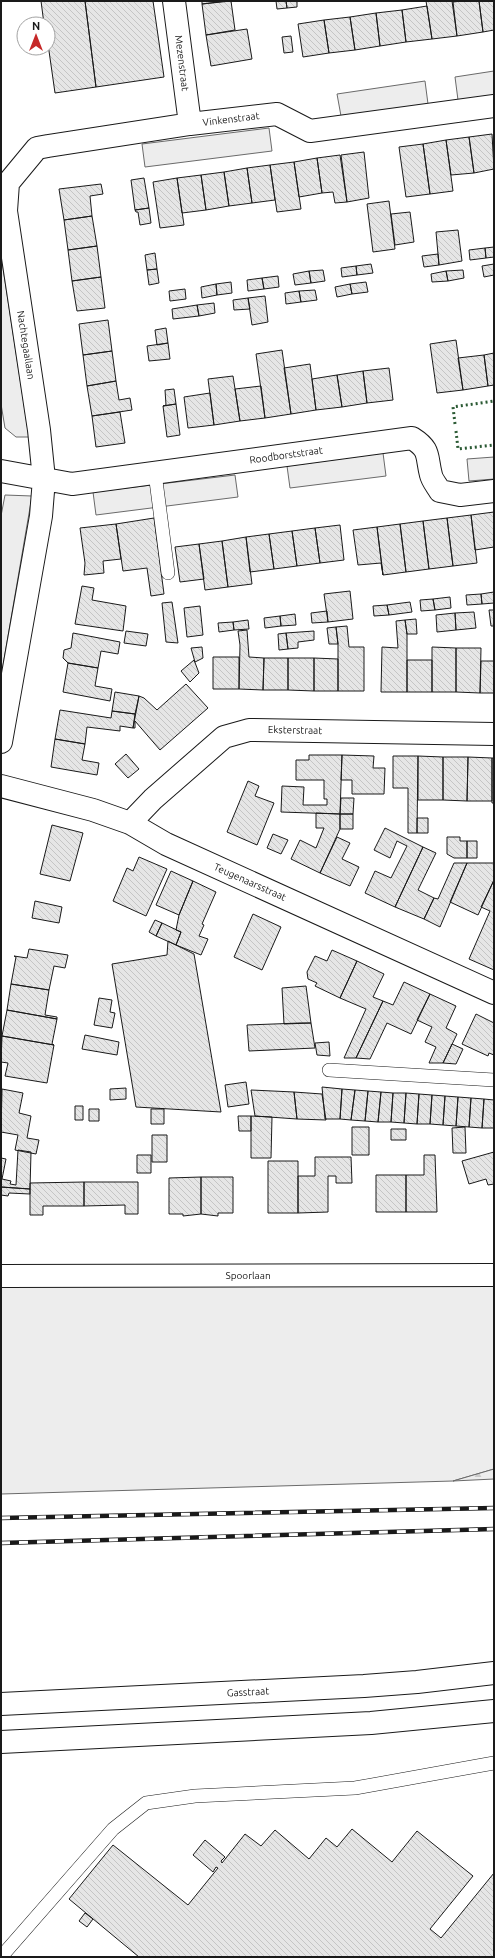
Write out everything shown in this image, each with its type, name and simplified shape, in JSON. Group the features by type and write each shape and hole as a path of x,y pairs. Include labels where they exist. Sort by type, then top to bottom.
{"street":[{"name":"Mezenstraat","path":"174,1 190,124"},
{"name":"Vinkenstraat","path":"3,211 8,182 37,148 190,124 277,114 310,131 494,106"},
{"name":"Nachtegaallaan","path":"1,742 41,516 44,479 39,430 3,211"},
{"name":"Roodborststraat","path":"44,479 72,484 412,438 420,443 427,451 431,476 440,491 460,495 494,491"},
{"path":"1,471 44,479"},
{"name":"Eksterstraat","path":"130,823 153,799 224,737 249,730 494,734"},
{"name":"Teugenaarsstraat","path":"1,786 93,810 130,823 166,844 494,993"},
{"name":"Spoorlaan","path":"1,1276 494,1275"},
{"name":"Gasstraat","path":"1,1704 364,1686 417,1682 494,1672"},
{"path":"1,1742 371,1723 494,1711"}],"lane":[{"path":"155,473 168,573"},
{"path":"329,1070 494,1080"},
{"path":"1,1957 113,1829 146,1803 195,1796 356,1788 494,1763"}],"shaded area":[{"path":"494,71 494,95 458,100 455,77"},
{"path":"425,81 428,104 341,116 337,94"},
{"path":"269,128 272,151 145,167 142,144"},
{"path":"1,255 29,437 16,437 5,428 1,404"},
{"path":"383,453 386,476 290,488 287,466"},
{"path":"494,457 494,479 469,481 467,459"},
{"path":"235,475 238,497 96,515 93,492"},
{"path":"5,495 32,496 1,677 1,516"},
{"path":"494,1275 494,1469 453,1481 1,1494 1,1278"}],"green space":[{"path":"494,1469 494,1479 453,1481"}],"building":[{"path":"41,1 85,1 96,87 55,93 50,56 56,56 56,16 43,16"},
{"path":"85,1 153,1 164,77 96,87"},
{"path":"202,1 226,1 202,4"},
{"path":"231,1 235,30 206,35 202,4"},
{"path":"276,1 286,1 287,8 277,9"},
{"path":"286,1 297,1 297,7 287,8"},
{"path":"426,1 452,1 457,36 432,39"},
{"path":"479,1 483,32 457,36 453,2"},
{"path":"479,1 494,1 494,30 483,32"},
{"path":"427,6 432,39 406,42 402,10"},
{"path":"402,10 406,42 380,46 376,13"},
{"path":"376,13 380,46 355,50 350,17"},
{"path":"350,17 355,50 329,53 324,20"},
{"path":"324,20 329,53 303,57 298,24"},
{"path":"247,29 252,59 211,66 206,35"},
{"path":"291,36 293,52 284,53 282,37"},
{"path":"492,134 494,169 474,173 469,137"},
{"path":"469,137 474,173 451,175 446,140"},
{"path":"446,140 453,191 430,194 423,144"},
{"path":"423,144 430,194 406,197 399,147"},
{"path":"364,152 369,198 347,202 341,155"},
{"path":"340,155 347,202 335,203 333,192 322,193 317,158"},
{"path":"317,158 322,193 299,197 294,162"},
{"path":"294,162 301,209 277,212 270,165"},
{"path":"270,165 275,200 252,203 247,168"},
{"path":"247,168 252,203 229,206 224,172"},
{"path":"224,172 229,206 206,210 201,175"},
{"path":"201,175 206,210 182,213 177,178"},
{"path":"144,178 149,208 135,210 131,180"},
{"path":"177,178 184,225 160,228 153,182"},
{"path":"101,184 103,194 90,196 92,216 64,220 59,189"},
{"path":"389,201 395,249 373,252 367,204"},
{"path":"149,208 151,223 140,225 138,212 135,210"},
{"path":"410,212 414,242 395,245 391,214"},
{"path":"92,216 97,246 68,250 64,220"},
{"path":"458,230 462,261 439,265 436,232"},
{"path":"97,246 101,277 72,281 68,250"},
{"path":"494,247 494,257 486,258 485,248"},
{"path":"485,248 486,258 470,260 469,250"},
{"path":"155,253 157,269 147,270 145,255"},
{"path":"438,254 439,265 424,267 422,256"},
{"path":"371,264 373,273 357,275 356,266"},
{"path":"494,264 494,275 484,277 482,266"},
{"path":"356,266 357,275 342,277 341,268"},
{"path":"157,269 159,283 149,285 147,270"},
{"path":"323,270 325,281 311,283 309,271"},
{"path":"463,270 464,278 448,281 446,271"},
{"path":"309,271 311,283 295,285 293,274"},
{"path":"446,271 448,281 432,282 431,274"},
{"path":"278,276 279,287 264,289 262,278"},
{"path":"101,277 105,308 77,311 72,281"},
{"path":"262,278 264,289 248,291 247,280"},
{"path":"231,282 232,293 217,295 216,284"},
{"path":"366,282 368,292 352,294 350,284"},
{"path":"216,284 217,295 202,298 201,287"},
{"path":"350,284 352,294 337,297 335,287"},
{"path":"185,289 186,299 170,301 169,291"},
{"path":"315,290 317,300 301,302 299,291"},
{"path":"299,291 301,302 286,304 285,293"},
{"path":"265,296 268,322 252,325 248,298"},
{"path":"248,298 250,309 234,310 233,300"},
{"path":"214,303 215,313 199,316 197,305"},
{"path":"197,305 199,316 173,319 172,309"},
{"path":"108,320 112,351 83,355 79,324"},
{"path":"166,328 168,343 157,345 155,330"},
{"path":"456,340 463,390 437,393 430,344"},
{"path":"168,343 170,359 149,361 147,346"},
{"path":"282,350 291,414 265,418 256,354"},
{"path":"112,351 116,381 87,386 83,355"},
{"path":"494,353 494,385 488,386 484,355"},
{"path":"484,355 488,386 463,390 458,358"},
{"path":"310,364 316,410 291,414 284,368"},
{"path":"389,368 393,400 367,403 363,371"},
{"path":"363,371 367,403 342,407 337,375"},
{"path":"337,375 342,407 316,410 312,379"},
{"path":"233,376 240,421 214,425 208,379"},
{"path":"116,381 119,400 130,398 132,410 92,416 87,386"},
{"path":"261,386 265,418 240,421 235,389"},
{"path":"174,389 176,404 163,406 166,405 165,390"},
{"path":"210,393 214,425 188,428 184,397"},
{"path":"176,404 180,435 167,437 163,406"},
{"path":"120,412 125,443 96,447 92,416"},
{"path":"494,512 494,547 475,550 471,515"},
{"path":"471,515 477,563 453,566 447,518"},
{"path":"154,518 164,594 151,596 147,568 123,571 116,524"},
{"path":"447,518 453,566 429,569 423,521"},
{"path":"423,521 429,569 406,572 400,524"},
{"path":"116,524 121,559 103,561 104,573 84,575 85,563 80,528"},
{"path":"400,524 406,572 383,575 377,527"},
{"path":"340,525 344,560 320,563 315,528"},
{"path":"377,527 383,575 381,563 358,565 353,530"},
{"path":"315,528 320,563 297,566 292,531"},
{"path":"292,531 297,566 274,569 269,534"},
{"path":"269,534 274,569 250,572 246,537"},
{"path":"246,537 252,584 228,587 222,541"},
{"path":"222,541 228,587 205,590 199,544"},
{"path":"199,544 204,579 180,582 175,547"},
{"path":"82,586 94,588 92,600 126,606 123,631 75,624"},
{"path":"350,591 353,619 328,622 324,594"},
{"path":"494,592 494,603 482,604 481,594"},
{"path":"481,594 482,604 467,605 466,595"},
{"path":"450,597 451,608 435,610 433,599"},
{"path":"433,599 435,610 421,611 420,600"},
{"path":"172,602 178,643 166,642 162,603"},
{"path":"410,602 412,612 389,615 387,605"},
{"path":"387,605 389,615 374,616 373,606"},
{"path":"200,606 203,635 187,637 184,608"},
{"path":"489,610 494,610 494,626 491,626"},
{"path":"327,611 328,622 312,623 311,613"},
{"path":"474,612 476,628 456,630 455,613"},
{"path":"455,613 456,630 437,632 436,615"},
{"path":"295,614 296,625 281,626 280,616"},
{"path":"280,616 281,626 265,628 264,618"},
{"path":"416,619 417,634 407,634 405,620"},
{"path":"248,620 249,629 234,630 233,622"},
{"path":"405,620 407,634 407,692 381,692 382,647 398,648 396,621"},
{"path":"233,622 234,630 219,632 218,623"},
{"path":"347,626 349,647 364,647 364,691 338,691 338,644 336,627"},
{"path":"336,627 338,644 329,644 327,628"},
{"path":"247,630 249,657 264,658 263,690 239,689 240,645 238,631"},
{"path":"126,631 148,634 146,646 124,643"},
{"path":"314,631 314,640 298,642 298,648 288,649 286,633"},
{"path":"73,633 120,642 118,654 101,651 98,668 68,663 63,658 64,650 71,648"},
{"path":"286,633 288,649 279,650 278,634"},
{"path":"202,647 203,658 195,662 191,648"},
{"path":"432,647 456,648 456,692 432,692"},
{"path":"456,648 481,648 480,693 456,692"},
{"path":"213,657 239,657 239,689 213,689"},
{"path":"264,658 288,658 288,690 263,690"},
{"path":"288,658 314,658 314,691 288,690"},
{"path":"314,658 338,659 338,691 314,691"},
{"path":"194,660 199,673 190,682 181,671"},
{"path":"407,660 432,660 432,692 407,692"},
{"path":"481,661 494,661 494,693 480,693"},
{"path":"68,663 98,668 95,686 112,689 110,701 63,692"},
{"path":"186,684 208,708 160,750 135,721 135,728 133,728 139,696 144,698 157,710"},
{"path":"115,692 139,696 135,714 112,711"},
{"path":"60,710 111,718 112,711 135,714 133,728 120,726 120,731 87,727 85,744 55,739"},
{"path":"55,739 85,744 82,760 99,763 97,775 51,767"},
{"path":"126,754 139,769 128,778 115,764"},
{"path":"309,755 342,755 340,814 281,812 282,786 304,787 303,805 327,805 327,799 324,799 324,780 296,780 296,760 309,760"},
{"path":"342,755 374,756 373,768 385,768 384,794 352,794 352,780 341,780"},
{"path":"393,756 418,756 417,833 408,833 408,788 393,788"},
{"path":"418,756 443,757 443,800 418,800"},
{"path":"443,757 468,757 467,801 443,800"},
{"path":"468,757 492,758 492,801 467,801"},
{"path":"492,758 494,758 494,803 492,803"},
{"path":"248,781 259,786 255,796 274,803 257,845 227,832"},
{"path":"341,798 354,798 353,814 340,814"},
{"path":"316,813 340,814 340,829 320,873 291,859 300,840 316,848 324,828 316,828"},
{"path":"340,814 353,814 353,829 340,829"},
{"path":"417,818 428,818 428,833 417,833"},
{"path":"52,825 83,833 70,881 40,874"},
{"path":"385,828 423,847 395,907 365,893 375,871 391,878 407,846 397,841 390,858 374,850"},
{"path":"273,834 288,840 281,854 267,848"},
{"path":"337,837 350,843 342,859 359,867 350,886 320,873"},
{"path":"447,837 460,837 460,841 467,841 467,858 454,858 447,854"},
{"path":"467,841 477,841 477,858 467,858"},
{"path":"423,847 436,853 418,890 434,898 424,919 395,907"},
{"path":"139,857 167,869 146,916 113,901 127,868 133,871"},
{"path":"454,863 467,863 440,927 424,919 434,898 438,899"},
{"path":"467,863 494,863 494,880 478,915 450,902"},
{"path":"171,871 193,881 179,915 156,905"},
{"path":"494,880 494,970 469,959 490,911 481,907"},
{"path":"193,881 216,892 202,924 204,925 199,936 208,939 201,955 176,945 181,932 176,930 179,915"},
{"path":"35,901 62,907 59,923 32,918"},
{"path":"253,914 281,927 262,970 234,957"},
{"path":"155,920 162,923 156,936 149,932"},
{"path":"162,923 181,932 176,945 156,936"},
{"path":"168,941 194,954 221,1112 136,1107 112,964 167,955"},
{"path":"29,949 68,955 65,968 54,966 49,990 11,984 16,957 14,956 27,958"},
{"path":"332,950 357,961 340,998 315,986 317,983 308,979 307,972 315,956 327,961"},
{"path":"357,961 384,974 373,997 383,1001 356,1058 344,1058 366,1009 340,998"},
{"path":"404,982 430,994 411,1034 387,1023 370,1059 356,1058 383,1001 393,1005"},
{"path":"11,984 49,990 45,1015 57,1017 57,1019 7,1010"},
{"path":"306,986 311,1023 284,1024 282,988"},
{"path":"430,994 456,1006 446,1028 457,1034 443,1063 429,1063 436,1047 425,1042 432,1027 417,1020"},
{"path":"99,998 112,1000 110,1012 115,1013 112,1028 94,1025"},
{"path":"7,1010 57,1019 52,1044 54,1045 2,1036"},
{"path":"476,1014 494,1023 494,1055 489,1053 488,1056 462,1044"},
{"path":"311,1023 315,1048 249,1051 247,1025"},
{"path":"85,1035 119,1042 117,1055 82,1049"},
{"path":"2,1036 54,1045 47,1083 5,1076 8,1063 1,1062"},
{"path":"329,1042 330,1056 317,1055 315,1043"},
{"path":"452,1044 463,1049 456,1064 443,1063"},
{"path":"246,1082 249,1104 228,1107 225,1085"},
{"path":"322,1087 342,1089 340,1119 325,1119"},
{"path":"126,1088 126,1099 110,1100 110,1089"},
{"path":"2,1089 23,1093 19,1113 31,1116 27,1138 39,1140 36,1154 15,1150 18,1135 1,1132"},
{"path":"342,1089 355,1090 351,1120 340,1119"},
{"path":"251,1090 294,1092 297,1119 255,1116"},
{"path":"355,1090 368,1091 365,1121 351,1120"},
{"path":"368,1091 381,1092 378,1122 365,1121"},
{"path":"294,1092 322,1094 326,1120 297,1119"},
{"path":"381,1092 393,1093 391,1122 378,1122"},
{"path":"393,1093 406,1093 404,1123 391,1122"},
{"path":"406,1093 419,1094 417,1124 404,1123"},
{"path":"419,1094 432,1095 430,1124 417,1124"},
{"path":"432,1095 445,1096 443,1125 430,1124"},
{"path":"445,1096 458,1097 456,1126 443,1125"},
{"path":"458,1097 471,1098 469,1127 456,1126"},
{"path":"471,1098 484,1099 482,1128 469,1127"},
{"path":"484,1099 494,1100 494,1128 482,1128"},
{"path":"75,1106 83,1106 83,1120 75,1120"},
{"path":"89,1109 99,1109 99,1121 89,1121"},
{"path":"151,1109 164,1109 164,1124 151,1124"},
{"path":"238,1116 251,1116 251,1131 239,1131"},
{"path":"251,1116 272,1117 271,1158 251,1158"},
{"path":"352,1127 369,1127 369,1155 352,1155"},
{"path":"465,1127 466,1153 453,1153 452,1128"},
{"path":"391,1129 406,1129 406,1140 391,1140"},
{"path":"152,1135 167,1135 167,1162 152,1162"},
{"path":"18,1150 31,1152 30,1189 1,1187 1,1158 6,1159 2,1179 11,1181 10,1184 16,1185"},
{"path":"494,1152 494,1184 488,1185 486,1179 469,1184 462,1161"},
{"path":"137,1155 151,1155 151,1173 137,1173"},
{"path":"424,1155 435,1155 437,1212 406,1212 406,1175 424,1175"},
{"path":"315,1157 351,1157 352,1183 336,1183 336,1176 328,1176 328,1212 298,1213 298,1176 315,1176"},
{"path":"268,1161 298,1161 298,1213 268,1213"},
{"path":"376,1175 406,1175 406,1212 376,1212"},
{"path":"201,1177 233,1177 233,1213 218,1213 218,1216 201,1214"},
{"path":"201,1177 201,1214 183,1216 183,1214 169,1214 169,1178"},
{"path":"84,1182 138,1182 138,1214 125,1214 125,1205 84,1206"},
{"path":"84,1182 84,1206 43,1206 43,1215 30,1215 30,1183"},
{"path":"1,1187 30,1189 30,1194 9,1193 8,1196 1,1195"},
{"path":"352,1829 392,1862 417,1831 473,1876 430,1929 441,1938 494,1873 494,1957 139,1957 69,1899 113,1845 188,1905 218,1868 216,1867 213,1872 193,1855 205,1840 225,1857 221,1861 222,1863 245,1834 261,1846 275,1830 309,1859 326,1838 337,1847"},
{"path":"85,1913 93,1919 87,1927 79,1921"}],"railway":[{"path":"1,1518 494,1508"},
{"path":"1,1543 494,1529"}],"hedge":[{"path":"455,424 453,407 494,401"},
{"path":"456,431 458,449 494,445"}]}
